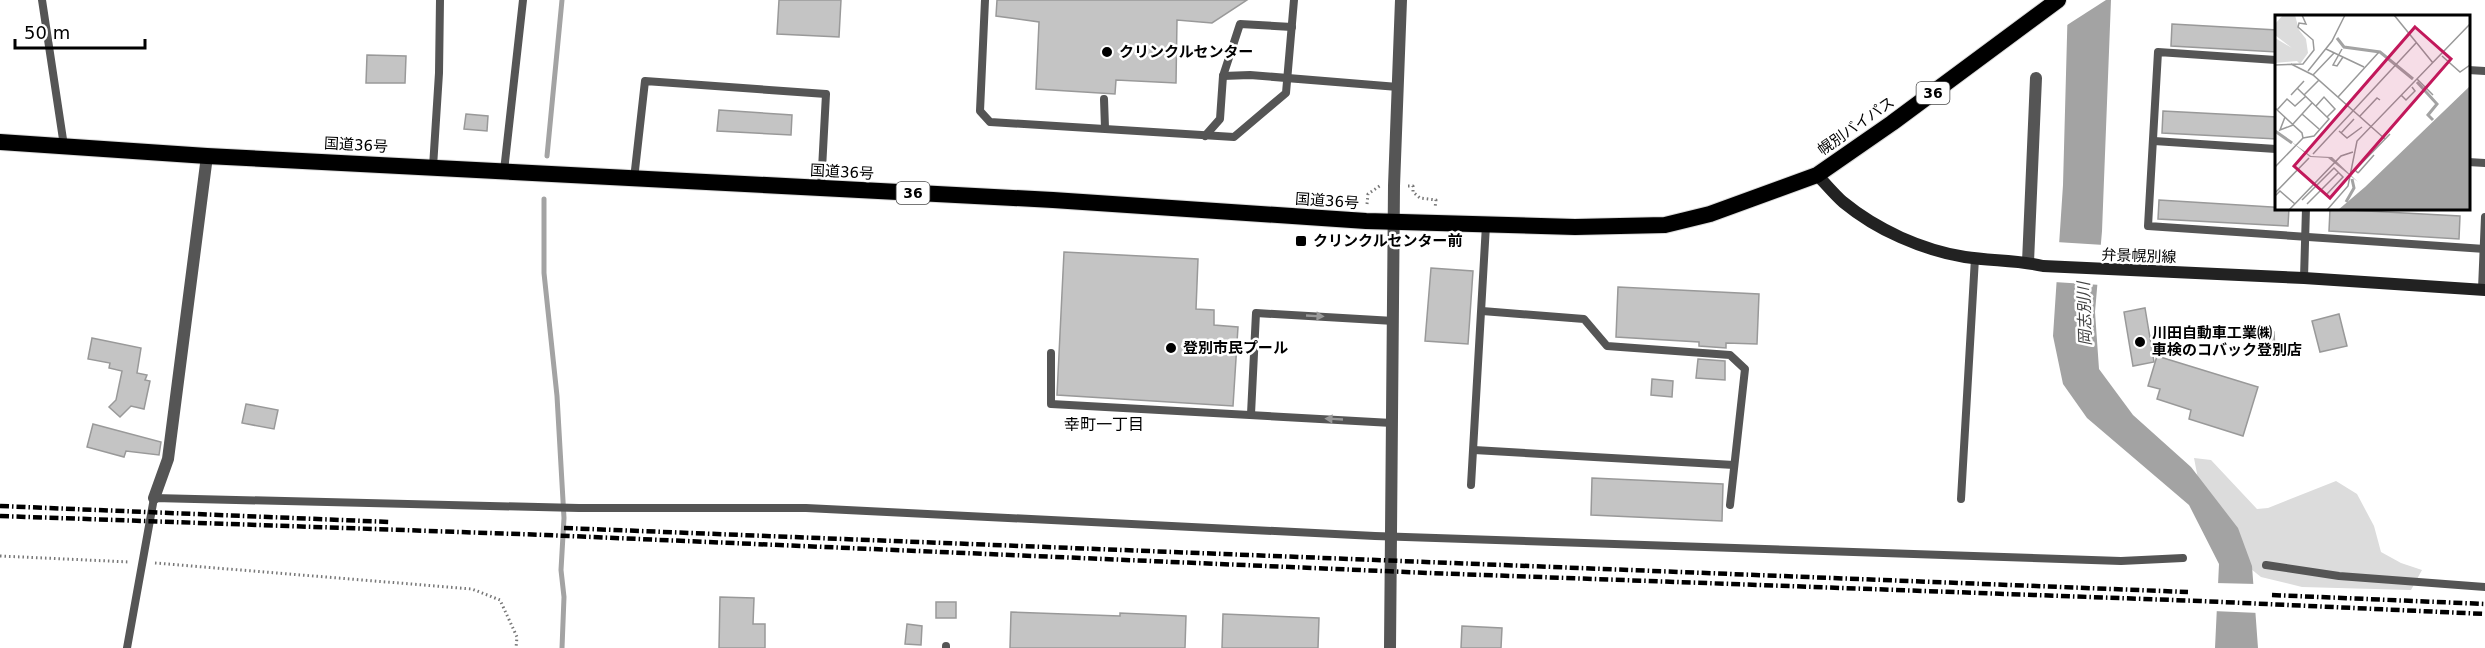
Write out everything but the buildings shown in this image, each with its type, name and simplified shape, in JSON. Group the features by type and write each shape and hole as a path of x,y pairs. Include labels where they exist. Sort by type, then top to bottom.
{"highway":[{"name":"幌別バイパス","path":"1817,175 1875,136 2053,4"},
{"name":"国道36号","path":"0,142 207,156 1053,200 1395,222 1575,227 1665,225 1710,214 1817,175"}],"main road":[{"name":"弁景幌別線","path":"1817,175 1842,201 1864,217 1906,240 1936,250 1975,258 2106,270 2304,278 2484,289"}],"street":[{"path":"1390,648 1395,222 1401,0"},
{"path":"2028,262 2036,78"},
{"path":"154,498 168,459 207,156"}],"lane":[{"path":"42,0 64,146"},
{"path":"433,167 439,73 440,0"},
{"path":"504,171 523,0"},
{"path":"985,0 980,111 990,122 1234,137 1286,93 1294,0"},
{"path":"1205,136 1221,119 1223,76 1239,24 1292,27"},
{"path":"2275,60 2158,52 2148,226 2484,249"},
{"path":"2470,70 2485,71"},
{"path":"1223,76 1398,87"},
{"path":"634,179 645,81 826,94 821,189"},
{"path":"1104,99 1106,128"},
{"path":"2154,141 2275,149"},
{"path":"2470,162 2485,163"},
{"path":"2304,278 2306,210"},
{"path":"2484,289 2485,217"},
{"path":"1471,485 1486,225"},
{"path":"1961,499 1975,258"},
{"path":"1482,311 1584,319 1607,346 1730,355 1745,369 1730,505"},
{"path":"1251,414 1256,313 1394,321"},
{"path":"1051,353 1051,404 1392,423"},
{"path":"1474,450 1734,465"},
{"path":"126,648 154,498 548,508 806,508 1390,537 2121,561 2183,558"},
{"path":"2265,565 2339,576 2485,587"}],"path":[{"path":"0,556 143,562 471,589 500,600 517,637 516,648"}],"shaded area":[{"path":"2194,458 2211,460 2257,509 2268,508 2336,481 2357,494 2374,526 2381,552 2401,563 2422,570 2411,590 2302,587 2261,577 2246,565 2199,484"}],"water":[{"name":"岡志別川","path":"2068,0 2111,0 2102,231 2095,312 2099,369 2133,415 2191,467 2238,528 2252,566 2258,648 2215,648 2219,564 2189,505 2087,418 2063,384 2053,336 2063,185"}],"pier":[{"path":"2065,0 2106,0 2064,27"},
{"path":"2056,242 2104,245 2101,285 2054,282"},
{"path":"2215,583 2257,584 2259,613 2213,611"}],"waterway":[{"path":"547,156 562,0"},
{"path":"544,199 544,273 557,396 564,518 561,570 564,597 562,648"}],"railway":[{"path":"0,506 390,522"},
{"path":"0,516 546,535 1429,573 2200,601 2485,614"},
{"path":"564,528 2188,592"},
{"path":"2272,595 2485,604"}],"place":[{"name":"クリンクルセンター","path":"1107,52"},
{"name":"クリンクルセンター前","path":"1301,241"},
{"name":"川田自動車工業㈱ 車検のコバック登別店","path":"2140,342"},
{"name":"登別市民プール","path":"1171,348"}],"district":[{"name":"幸町一丁目","path":"1104,424"}]}
